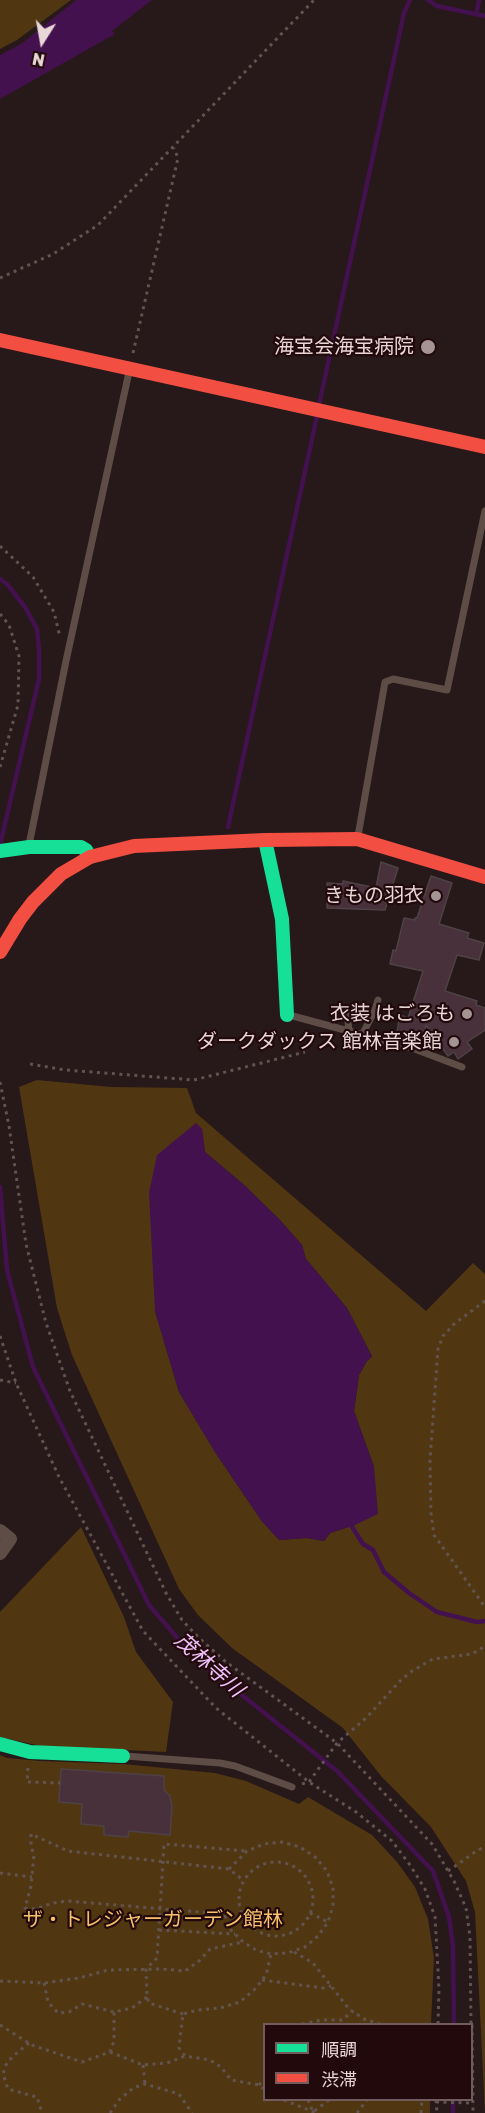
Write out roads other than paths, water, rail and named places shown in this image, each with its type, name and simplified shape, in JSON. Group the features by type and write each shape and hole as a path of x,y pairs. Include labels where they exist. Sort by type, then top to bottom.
{"street":[{"path":"0,340 485,447"},
{"path":"0,952 20,919 47,886 61,874 90,857 134,846 265,840 357,839 485,877"},
{"path":"265,840 282,920 288,1015"},
{"path":"0,851 81,847 90,857"},
{"path":"0,1531 10,1539 0,1553"},
{"path":"0,1744 30,1752 123,1756"}],"lane":[{"path":"25,848 129,369"},
{"path":"357,839 385,682 393,679 447,690 485,511"},
{"path":"362,1035 378,1000"},
{"path":"347,1012 349,1031"},
{"path":"288,1015 412,1048 462,1067"},
{"path":"123,1756 220,1763 235,1766 292,1787"}],"waterway":[{"path":"319,405 404,13 410,0"},
{"path":"428,0 437,6 485,16"},
{"path":"476,14 479,1"},
{"path":"228,827 317,416"},
{"path":"0,579 7,584 25,607 37,629 39,650 39,679 0,845"},
{"name":"茂林寺川","path":"0,1187 7,1270 33,1367 149,1605 193,1656 337,1771 433,1871 449,1917 453,1946 454,2023"},
{"path":"349,1522 363,1544 373,1550 384,1572 409,1593 437,1612 477,1622 485,1621"},
{"name":"茂林寺川","path":"453,2101 453,2113"}],"place":[{"name":"海宝会海宝病院","path":"428,347"},
{"name":"きもの羽衣","path":"436,896"},
{"name":"衣装 はごろも","path":"467,1014"},
{"name":"ダークダックス 館林音楽館","path":"454,1042"}],"park label":[{"name":"ザ・トレジャーガーデン館林","path":"153,1920"}]}
